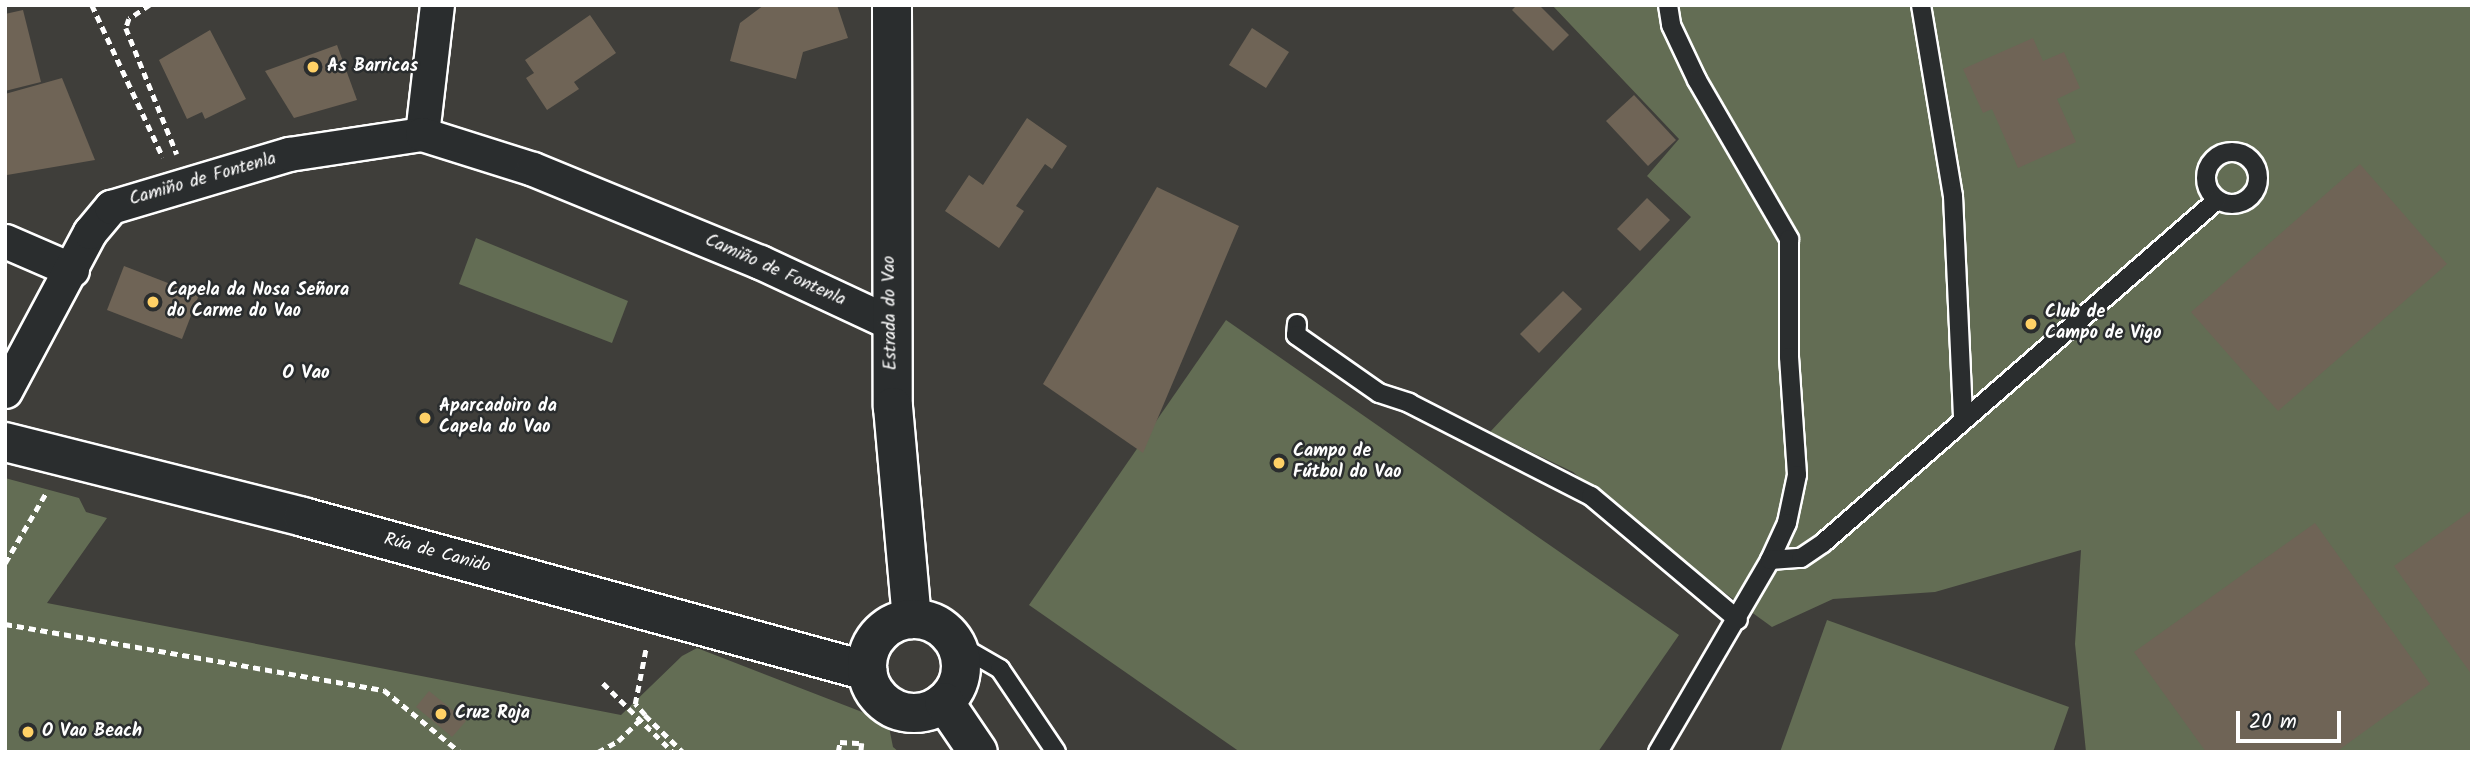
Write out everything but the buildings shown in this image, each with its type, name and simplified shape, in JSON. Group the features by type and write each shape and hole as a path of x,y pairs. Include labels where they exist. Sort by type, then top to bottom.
{"main road":[{"name":"Estrada do Vao","path":"892,5 893,407 912,619"},
{"name":"Rúa de Canido","path":"5,442 316,521 867,671"},
{"path":"912,619 929,621 955,643 960,674 944,702 916,713 901,711 878,696 867,671 873,642 897,622 912,619"},
{"path":"944,702 978,752"}],"street":[{"path":"422,134 437,5"},
{"name":"Camiño de Fontenla","path":"5,391 90,232 111,207 289,154 422,134 533,169 760,262 891,323"},
{"path":"5,241 72,270"}],"lane":[{"path":"1658,752 1738,620 1770,561 1787,523 1797,475 1789,357 1789,239 1697,80 1671,24 1668,5"},
{"path":"1922,5 1953,196 1964,420"},
{"path":"1770,561 1801,558 1822,543 2217,200"},
{"path":"1297,324 1296,335 1379,393 1409,403 1591,496 1738,620"},
{"path":"955,643 1000,668 1056,752"}],"path":[{"path":"92,5 158,145"},
{"path":"150,5 129,19 126,28 171,144"},
{"path":"5,563 53,481"},
{"path":"5,624 384,690 460,752"},
{"path":"648,637 635,704 673,752"},
{"path":"603,683 683,752"},
{"path":"598,752 618,741 643,717"},
{"path":"838,752 840,742 862,744 861,752"}],"green space":[{"name":"Club de Campo de Vigo","path":"1552,5 2472,5 2472,752 2086,752 2075,644 2081,550 1935,592 1833,599 1772,627 1663,548 1573,472 1490,432 1691,217 1647,176 1679,139"},
{"path":"476,238 628,301 612,343 459,284"},
{"name":"Campo de Fútbol do Vao","path":"1226,320 1679,635 1598,752 1240,752 1029,605"},
{"path":"5,478 79,498 86,512 107,518 47,603 621,715 682,656 697,648 888,722 893,747 899,752 5,752"},
{"path":"1827,620 2069,707 2053,752 1780,752"}],"place":[{"name":"As Barricas","path":"313,67"},
{"name":"Capela da Nosa Señora do Carme do Vao","path":"153,302"},
{"name":"Club de Campo de Vigo","path":"2031,324"},
{"name":"Aparcadoiro da Capela do Vao","path":"425,418"},
{"name":"Campo de Fútbol do Vao","path":"1279,463"},
{"name":"Cruz Roja","path":"441,714"},
{"name":"O Vao Beach","path":"28,732"}],"district":[{"name":"O Vao","path":"306,374"}]}
